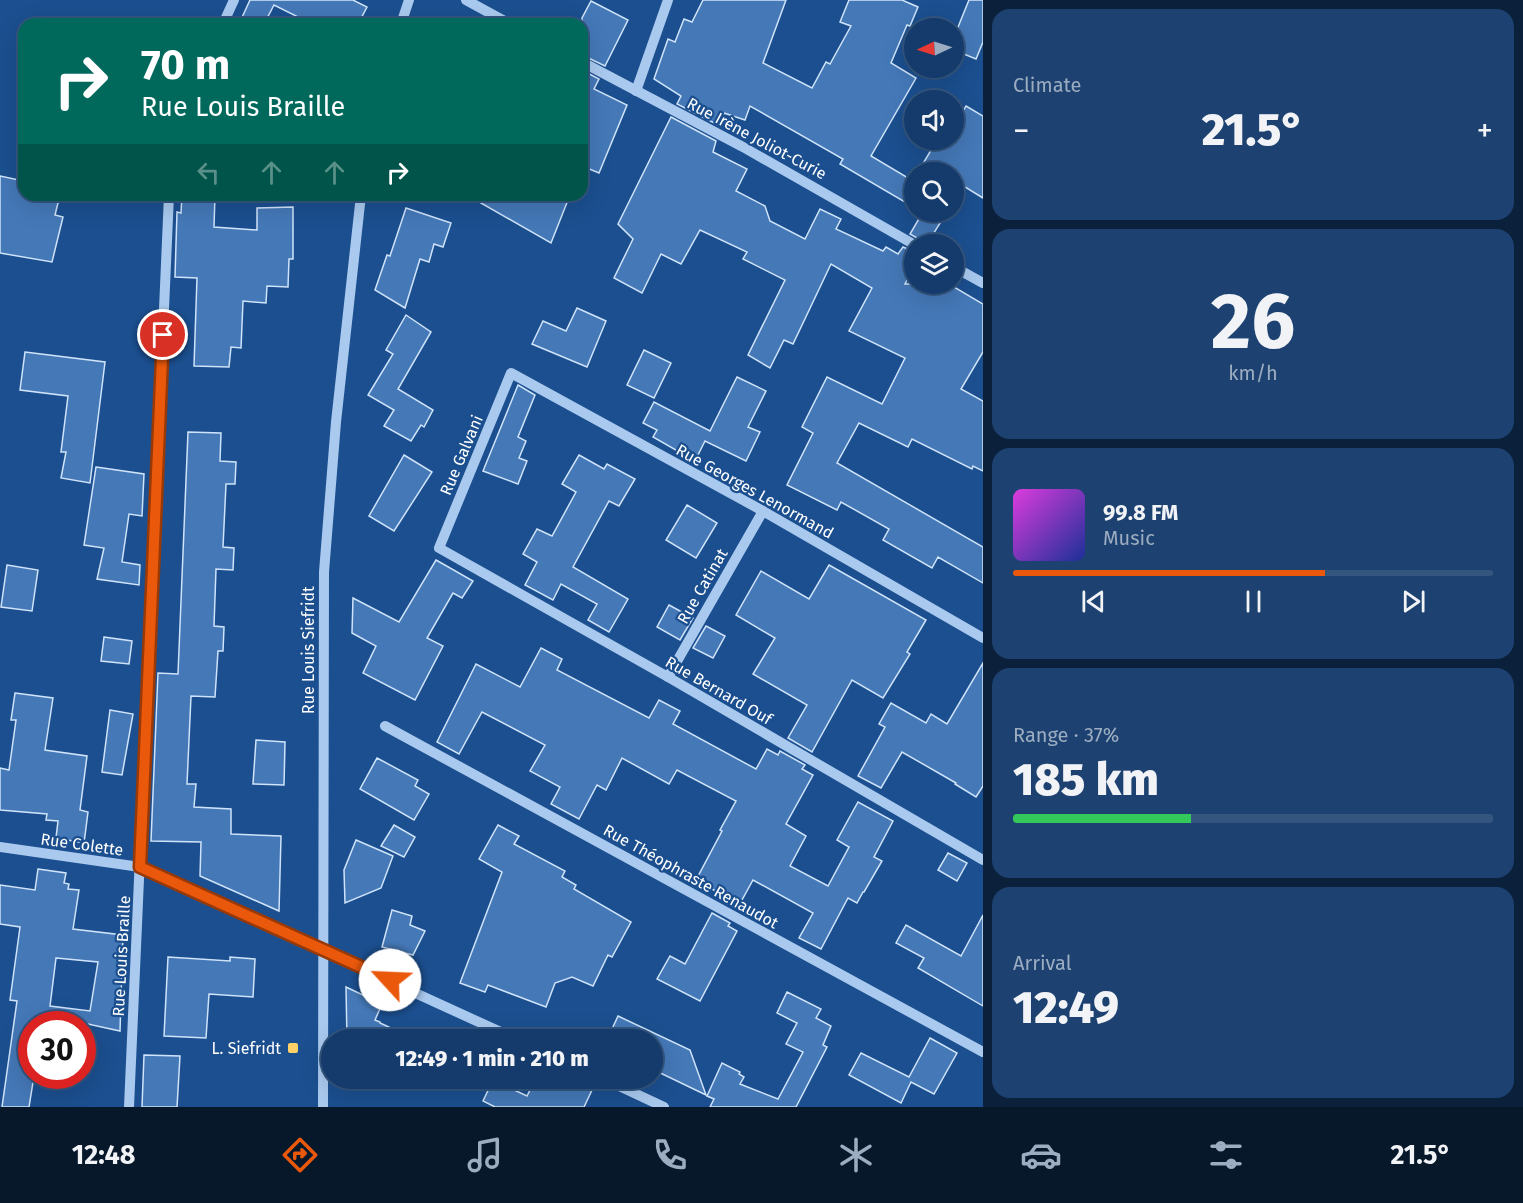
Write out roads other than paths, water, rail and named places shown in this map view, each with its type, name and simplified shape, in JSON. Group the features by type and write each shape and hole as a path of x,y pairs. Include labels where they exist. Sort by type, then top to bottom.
{"street":[{"path":"226,18 234,0"},
{"path":"403,18 410,0"},
{"path":"466,0 499,18"},
{"path":"636,91 668,0"},
{"name":"Rue Irène Joliot-Curie","path":"588,65 753,152 904,239"},
{"name":"Rue Louis Braille","path":"129,1107 169,201"},
{"name":"Rue Louis Siefridt","path":"323,1107 324,572 336,422 360,201"},
{"path":"964,273 983,283"},
{"name":"Rue Georges Lenormand","path":"511,373 763,511 983,638"},
{"name":"Rue Galvani","path":"439,548 511,373"},
{"name":"Rue Catinat","path":"668,677 763,511"},
{"name":"Rue Bernard Ouf","path":"439,548 668,677 983,860"},
{"name":"Rue Théophraste Renaudot","path":"385,726 983,1052"},
{"name":"Rue Colette","path":"0,847 140,867 494,1029"},
{"path":"626,1089 664,1107"}],"place":[{"name":"L. Siefridt","path":"293,1048"}]}
